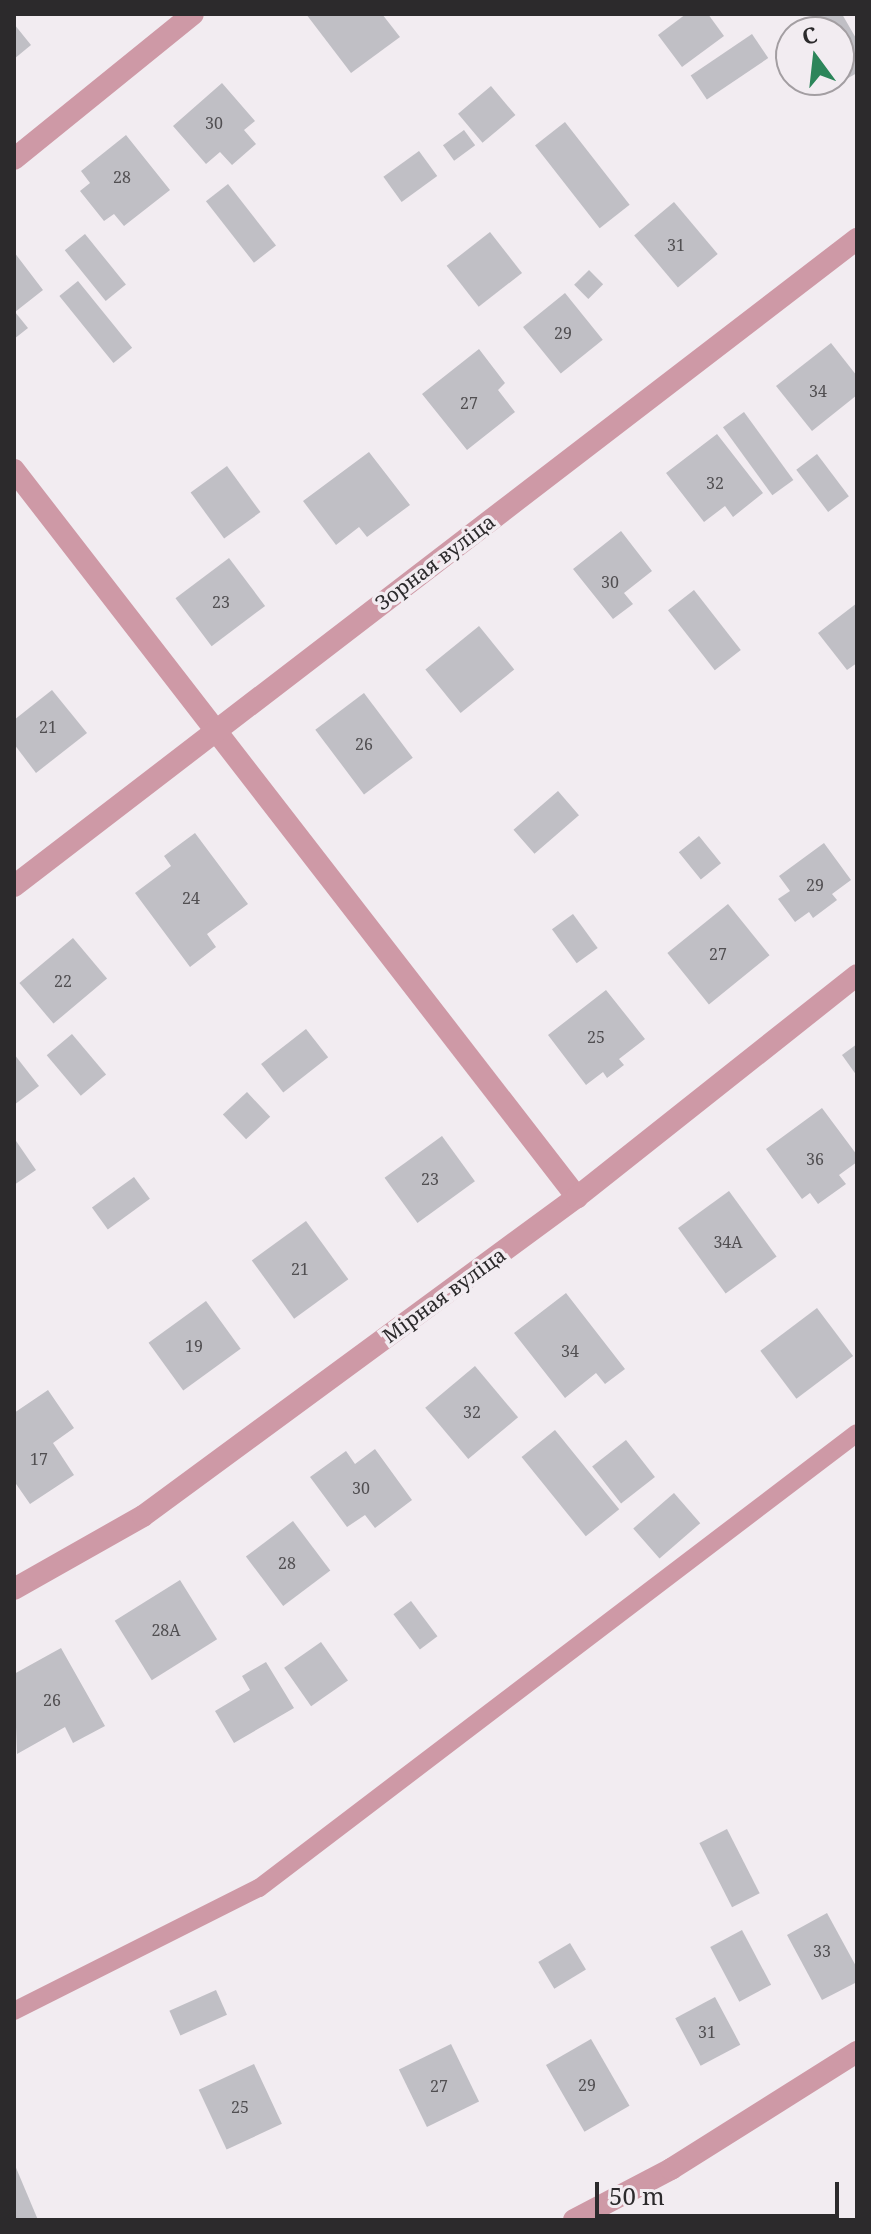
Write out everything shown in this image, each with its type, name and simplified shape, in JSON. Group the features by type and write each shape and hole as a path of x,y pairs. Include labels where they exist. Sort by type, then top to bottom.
{"street":[{"path":"14,159 193,14"},
{"name":"Зорная вуліца","path":"14,886 857,239"},
{"path":"14,470 577,1197"},
{"name":"Мірная вуліца","path":"14,1589 143,1516 577,1197 857,975"},
{"path":"574,2220 671,2169 857,2052"}],"lane":[{"path":"14,2011 259,1888 857,1433"}],"building":[{"path":"306,14 382,14 400,37 351,73"},
{"path":"686,14 708,14 724,36 682,67 658,35"},
{"path":"842,14 843,16 813,16"},
{"path":"14,24 31,45 14,59"},
{"path":"752,34 768,58 707,99 691,75"},
{"path":"855,37 857,40 855,74"},
{"path":"222,83 255,121 244,130 256,144 232,165 220,152 206,164 173,126"},
{"path":"491,86 515,115 482,143 458,114"},
{"path":"565,122 630,205 600,228 535,145"},
{"path":"464,130 475,145 454,161 443,145"},
{"path":"126,135 170,190 124,226 114,214 104,221 80,191 90,183 81,171"},
{"path":"419,151 437,176 402,202 383,177"},
{"path":"228,184 276,245 254,263 206,201"},
{"path":"674,202 718,254 678,288 634,235"},
{"path":"490,232 522,273 479,307 447,266"},
{"path":"85,234 126,285 106,301 65,250"},
{"path":"14,252 43,290 15,312 28,328 14,339"},
{"path":"589,270 603,284 588,299 574,285"},
{"path":"78,281 132,348 113,363 59,296"},
{"path":"565,293 603,340 561,374 523,327"},
{"path":"831,343 857,376 857,395 812,431 776,386"},
{"path":"479,349 505,383 498,390 515,412 467,450 422,394"},
{"path":"744,412 793,480 772,495 723,427"},
{"path":"717,434 763,493 733,517 725,506 704,522 666,473"},
{"path":"369,452 410,505 367,537 359,527 336,545 303,501"},
{"path":"817,454 849,496 828,512 796,470"},
{"path":"227,466 261,512 224,539 191,492"},
{"path":"621,531 652,571 624,593 633,604 613,619 573,569"},
{"path":"229,558 265,606 212,646 175,598"},
{"path":"694,590 741,650 715,670 668,610"},
{"path":"857,603 857,663 847,670 818,633"},
{"path":"479,626 514,670 461,713 425,669"},
{"path":"52,690 87,733 36,773 14,744 14,720"},
{"path":"364,693 413,758 364,794 315,730"},
{"path":"558,791 579,815 534,854 513,830"},
{"path":"195,833 248,904 207,934 216,947 190,967 135,893 171,866 164,856"},
{"path":"699,836 721,863 701,880 679,852"},
{"path":"824,843 851,880 832,894 837,900 813,918 809,912 795,922 778,899 790,891 779,876"},
{"path":"728,904 770,955 709,1004 667,953"},
{"path":"573,914 598,948 577,963 552,929"},
{"path":"73,938 107,979 53,1024 19,983"},
{"path":"606,990 645,1039 619,1059 624,1065 607,1078 603,1072 586,1085 548,1035"},
{"path":"306,1029 328,1057 283,1092 261,1064"},
{"path":"72,1034 106,1075 81,1096 47,1055"},
{"path":"857,1044 857,1076 842,1055"},
{"path":"14,1054 39,1086 14,1105"},
{"path":"247,1092 270,1117 246,1139 223,1115"},
{"path":"822,1108 857,1155 857,1162 839,1175 846,1184 818,1204 810,1193 802,1199 766,1149"},
{"path":"442,1136 475,1181 417,1223 385,1178"},
{"path":"14,1138 36,1170 14,1185"},
{"path":"134,1177 150,1199 108,1229 92,1208"},
{"path":"729,1191 777,1257 726,1294 678,1228"},
{"path":"306,1221 348,1279 294,1319 252,1260"},
{"path":"566,1293 625,1369 605,1384 596,1373 565,1398 514,1333"},
{"path":"206,1301 241,1349 183,1390 149,1343"},
{"path":"817,1308 853,1356 796,1399 760,1351"},
{"path":"475,1366 518,1417 468,1459 425,1408"},
{"path":"48,1390 74,1428 53,1443 74,1475 30,1504 14,1481 14,1413"},
{"path":"555,1430 619,1509 586,1536 522,1457"},
{"path":"626,1440 655,1477 621,1504 592,1466"},
{"path":"375,1449 412,1500 375,1528 365,1515 347,1527 310,1477 346,1451 355,1464"},
{"path":"674,1493 700,1523 659,1559 633,1528"},
{"path":"293,1521 330,1571 283,1606 246,1557"},
{"path":"180,1580 217,1639 152,1680 115,1621"},
{"path":"411,1601 437,1636 420,1649 393,1614"},
{"path":"321,1642 348,1681 311,1706 284,1668"},
{"path":"61,1648 105,1726 73,1743 65,1727 17,1754 14,1674"},
{"path":"266,1662 294,1708 234,1743 215,1711 250,1690 242,1676"},
{"path":"727,1829 760,1893 732,1907 699,1843"},
{"path":"827,1913 857,1968 857,1982 822,2000 787,1935"},
{"path":"742,1930 771,1985 739,2002 710,1947"},
{"path":"570,1943 586,1970 554,1989 538,1962"},
{"path":"216,1990 227,2015 180,2035 169,2011"},
{"path":"715,1997 740,2045 701,2066 675,2018"},
{"path":"591,2039 630,2106 584,2132 546,2065"},
{"path":"451,2044 479,2102 427,2127 399,2069"},
{"path":"254,2064 282,2124 227,2150 199,2090"},
{"path":"14,2163 38,2220 14,2220"}]}
